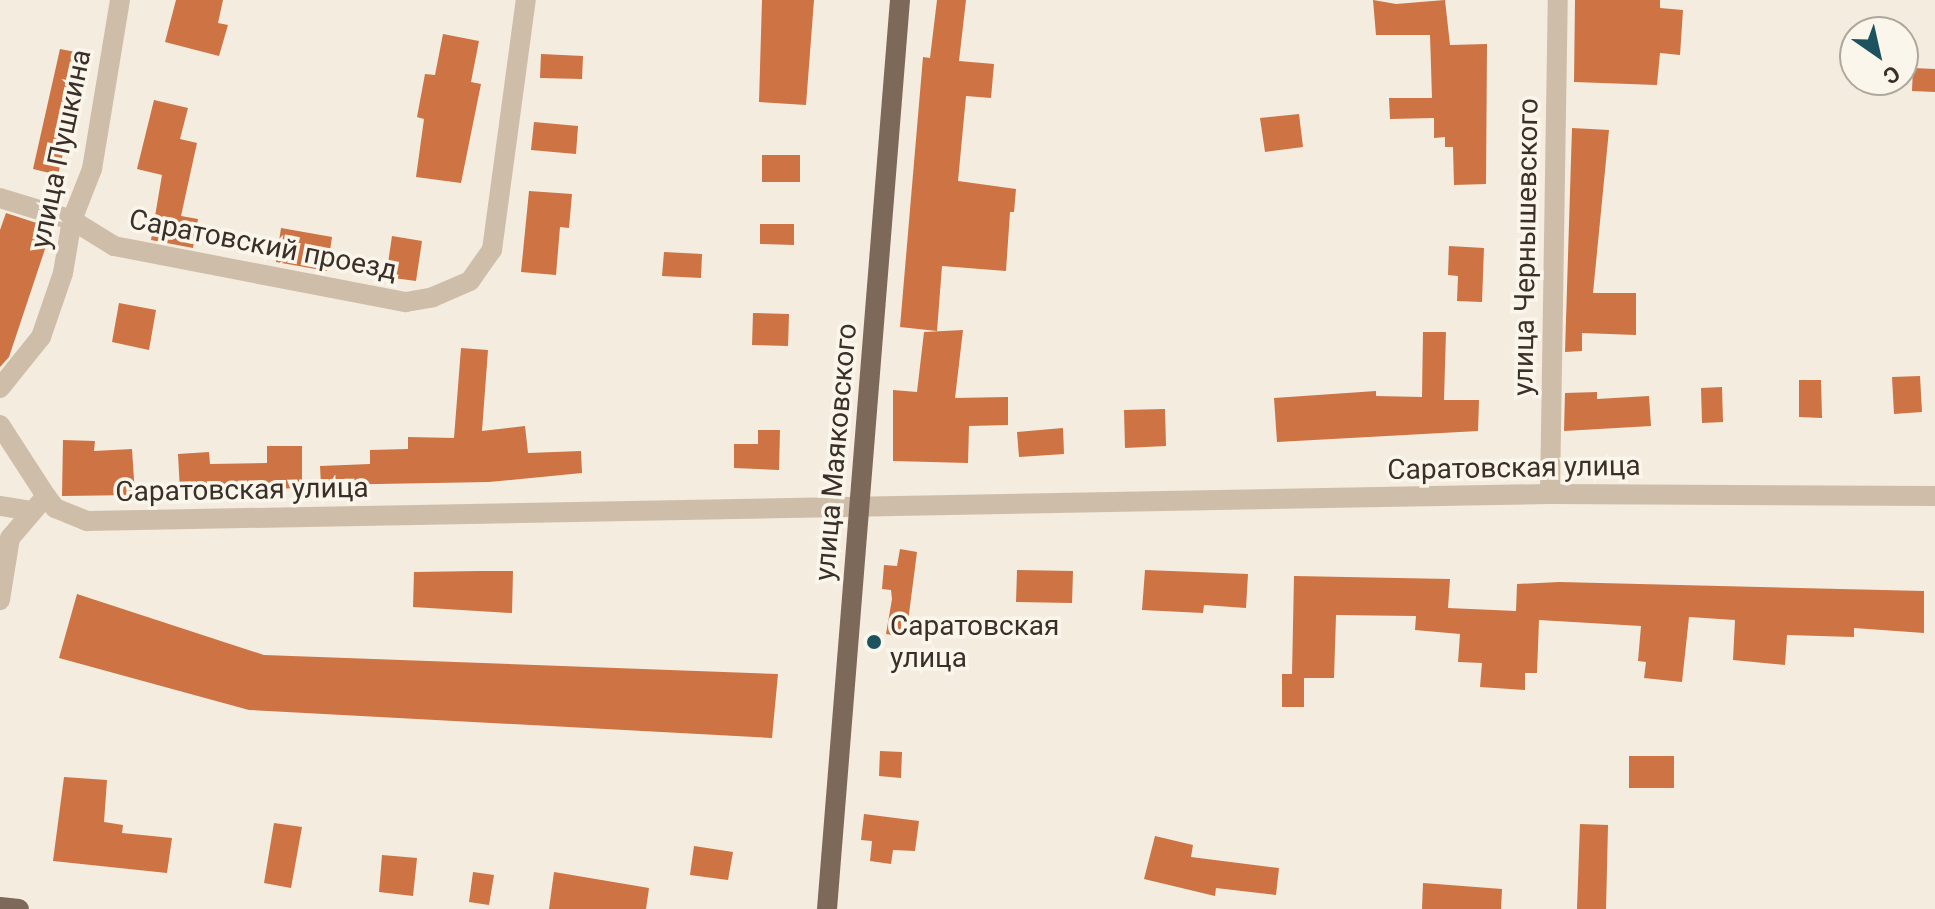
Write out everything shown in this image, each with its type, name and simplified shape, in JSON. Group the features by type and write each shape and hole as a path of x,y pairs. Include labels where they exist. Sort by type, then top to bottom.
{"main road":[{"name":"улица Маяковского","path":"827,909 900,0"},
{"path":"0,907 19,909"}],"street":[{"name":"улица Пушкина","path":"0,388 41,337 63,273 72,220 92,169 120,0"},
{"name":"Саратовский проезд","path":"0,198 72,220 114,246 406,302 433,297 470,281 492,250 526,0"},
{"name":"улица Чернышевского","path":"1550,494 1558,0"},
{"path":"0,425 39,504"},
{"name":"Саратовская улица","path":"39,504 87,521 1550,494 1935,496"},
{"path":"0,506 39,504"},
{"path":"0,600 10,538 39,504"}],"building":[{"path":"176,0 223,0 218,23 228,25 219,56 165,42"},
{"path":"762,0 814,0 806,105 759,102"},
{"path":"937,0 966,0 959,61 994,64 991,98 966,96 958,181 1016,189 1014,212 1010,212 1006,271 942,266 937,331 900,327 923,57 930,58"},
{"path":"1373,0 1396,4 1445,0 1450,45 1487,44 1486,184 1454,185 1453,147 1445,147 1445,137 1434,138 1434,118 1390,119 1389,98 1432,98 1430,35 1376,35"},
{"path":"1575,0 1660,0 1660,8 1683,10 1680,55 1660,53 1657,85 1574,82"},
{"path":"443,34 479,41 471,82 481,84 461,183 416,177 424,119 417,117 425,74 435,75"},
{"path":"60,49 86,54 58,175 33,169"},
{"path":"541,54 583,56 582,79 540,78"},
{"path":"1919,68 1935,69 1935,92 1919,91"},
{"path":"154,100 188,108 180,139 197,143 181,216 198,219 193,248 151,240 162,175 137,169"},
{"path":"1299,114 1303,147 1265,152 1260,118"},
{"path":"534,122 578,126 576,154 531,150"},
{"path":"1572,128 1609,130 1593,293 1636,293 1636,335 1582,333 1582,351 1565,352"},
{"path":"762,155 800,155 800,182 762,182"},
{"path":"529,191 572,194 569,228 560,227 556,275 521,272"},
{"path":"6,213 52,228 9,357 0,367 0,230"},
{"path":"760,224 794,224 794,245 760,244"},
{"path":"281,228 332,237 327,271 276,262"},
{"path":"392,236 422,241 416,281 386,277"},
{"path":"1449,246 1484,248 1482,302 1457,301 1458,276 1448,275"},
{"path":"664,252 702,254 701,278 662,276"},
{"path":"119,303 156,310 149,350 112,342"},
{"path":"753,313 789,314 788,346 752,345"},
{"path":"963,330 955,398 1008,397 1008,425 969,426 968,463 893,461 893,390 917,392 924,332"},
{"path":"1423,332 1446,332 1444,400 1479,400 1478,431 1277,442 1274,398 1376,391 1376,396 1422,397"},
{"path":"461,348 488,350 482,431 525,426 528,453 581,451 582,473 489,482 321,485 320,466 370,464 370,450 408,449 408,437 454,438"},
{"path":"1920,376 1922,412 1894,414 1892,377"},
{"path":"1799,380 1821,380 1822,418 1799,417"},
{"path":"1722,387 1723,422 1702,423 1701,388"},
{"path":"1597,392 1597,399 1649,396 1651,426 1564,431 1565,393"},
{"path":"1165,409 1166,446 1125,448 1124,410"},
{"path":"1063,428 1064,454 1019,457 1017,432"},
{"path":"758,430 780,430 779,470 734,468 734,444 758,444"},
{"path":"63,440 95,441 94,451 132,449 135,495 62,496"},
{"path":"267,446 302,446 302,488 267,489 267,483 180,491 178,454 209,452 210,464 267,463"},
{"path":"900,549 917,552 906,637 886,634 892,599 891,590 882,589 884,565 897,566"},
{"path":"1017,570 1073,571 1072,603 1016,602"},
{"path":"1145,570 1248,574 1246,608 1204,605 1203,613 1142,610"},
{"path":"513,571 512,613 413,607 414,572"},
{"path":"1294,576 1450,579 1448,608 1516,611 1517,584 1559,582 1924,591 1924,633 1854,628 1854,637 1787,635 1785,665 1733,660 1735,620 1689,617 1682,682 1644,678 1646,662 1638,661 1641,626 1539,620 1537,673 1525,673 1525,690 1480,687 1482,663 1458,662 1460,634 1415,630 1416,616 1336,615 1334,678 1304,678 1304,707 1282,707 1282,674 1292,674"},
{"path":"77,594 264,655 778,674 772,738 249,710 59,658"},
{"path":"880,751 902,752 901,778 879,776"},
{"path":"1629,756 1674,756 1674,788 1629,788"},
{"path":"64,777 107,780 104,822 123,825 122,833 172,838 167,873 53,861"},
{"path":"864,814 919,821 915,851 893,850 891,864 870,861 872,841 861,840"},
{"path":"274,823 302,827 291,888 264,883"},
{"path":"1580,824 1608,825 1606,909 1577,909"},
{"path":"1155,836 1193,845 1191,857 1279,868 1276,895 1216,888 1215,896 1144,879"},
{"path":"694,846 733,852 728,880 690,875"},
{"path":"382,855 417,858 413,896 379,892"},
{"path":"473,872 494,875 489,905 469,902"},
{"path":"554,872 649,888 646,909 549,909"},
{"path":"1423,883 1502,889 1501,909 1422,909"}],"place":[{"name":"Саратовская улица","path":"874,642"}]}
